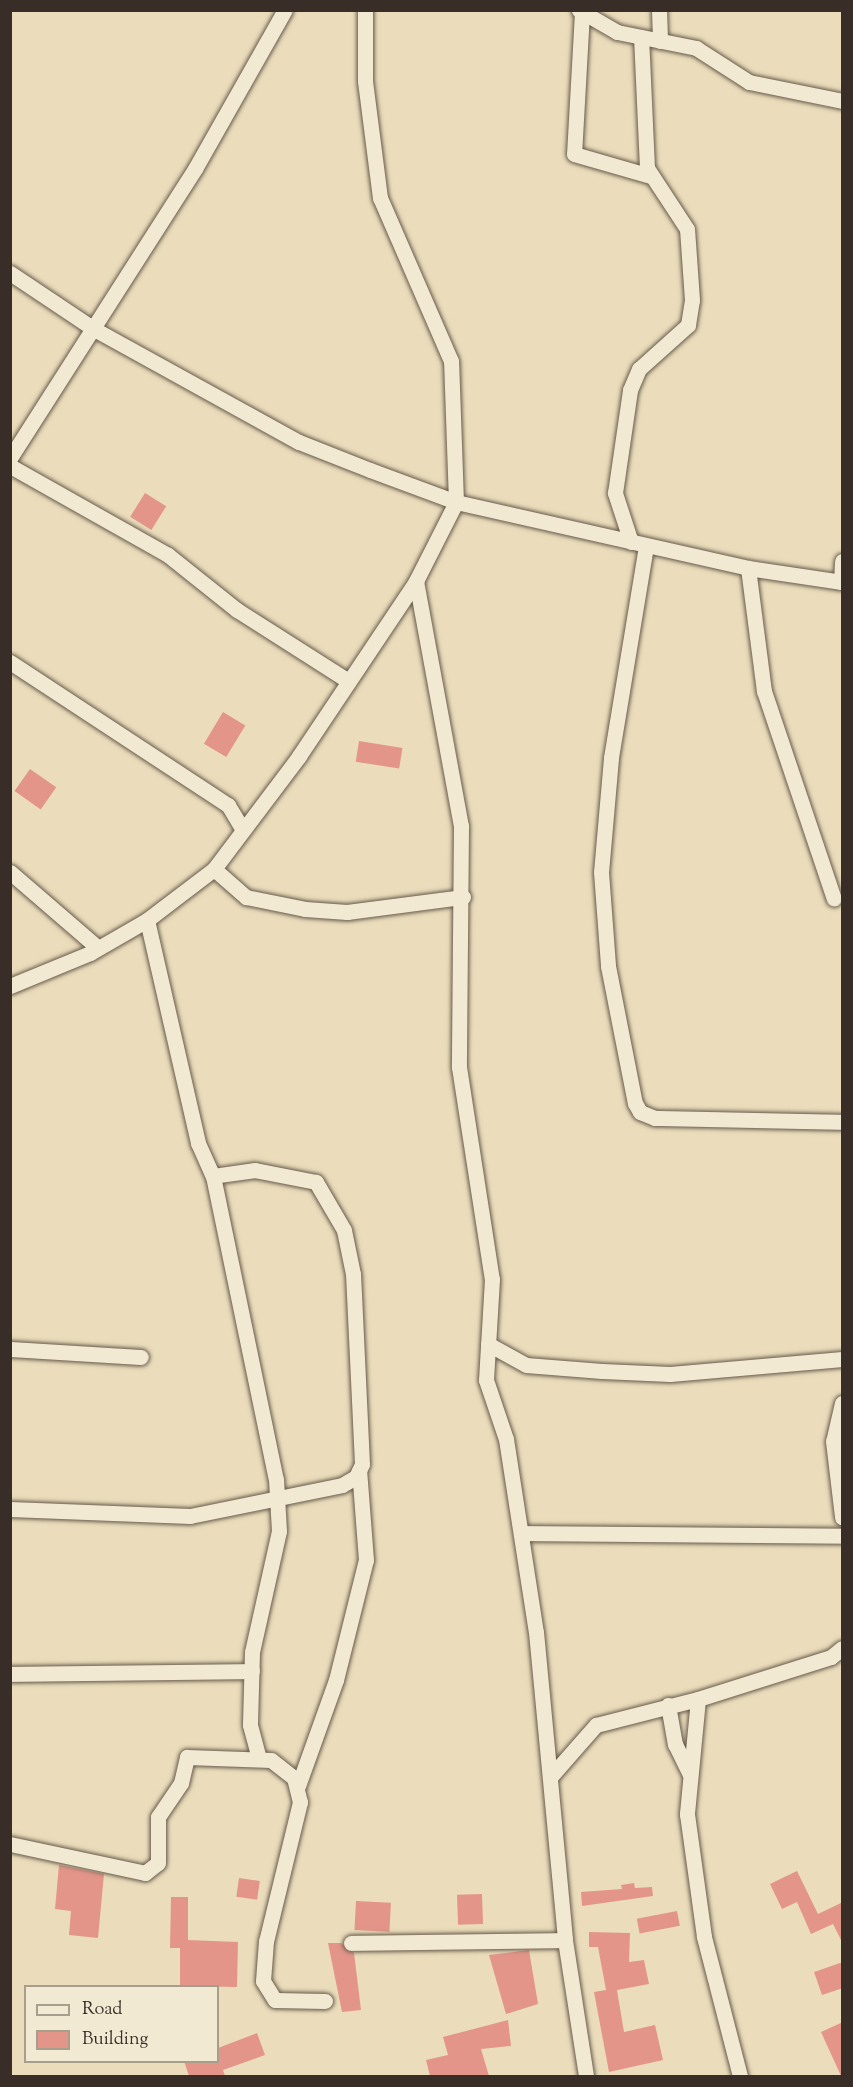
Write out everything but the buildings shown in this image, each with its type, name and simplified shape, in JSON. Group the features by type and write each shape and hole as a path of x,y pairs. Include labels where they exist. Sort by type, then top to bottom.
{"street":[{"path":"10,458 94,329 285,10"},
{"path":"10,986 98,948 147,921 214,869 261,806 416,581 456,502 451,362 380,198 365,81 365,10"},
{"path":"659,10 660,41"},
{"path":"580,11 601,27 696,48 749,82 843,101"},
{"path":"580,11 574,154 650,176"},
{"path":"641,37 650,176 687,229 692,300 688,325 639,369 630,390 615,493 639,544 611,758 602,872 608,966 635,1103 640,1112 655,1118 843,1122"},
{"path":"10,273 94,329 299,442 456,502 748,568 842,582 843,561"},
{"path":"10,466 168,555 237,610 347,680"},
{"path":"748,568 764,692 834,899"},
{"path":"416,581 457,796 463,897 459,1067 492,1279 487,1387 506,1439 521,1533 552,1775 565,1940 586,2076"},
{"path":"10,662 228,805 243,830"},
{"path":"228,805 261,806"},
{"path":"214,869 246,897 305,909 346,912 463,897"},
{"path":"10,872 98,948"},
{"path":"147,921 198,1143 213,1176 277,1498 279,1531 252,1671 250,1725 259,1758"},
{"path":"213,1176 255,1170 287,1173 316,1182 329,1199 344,1230 353,1274 359,1470 366,1560 336,1680 298,1786"},
{"path":"488,1344 526,1365 624,1372 810,1366 843,1359"},
{"path":"10,1349 141,1357"},
{"path":"843,1403 833,1441 843,1517"},
{"path":"10,1509 190,1516 342,1485 359,1470"},
{"path":"521,1533 843,1536"},
{"path":"552,1775 596,1725 698,1699 831,1657 843,1648"},
{"path":"10,1674 252,1671"},
{"path":"698,1699 687,1815 704,1937 740,2076"},
{"path":"668,1705 675,1744 690,1775"},
{"path":"10,1844 72,1862 145,1873 158,1863 158,1817 180,1783 187,1757 259,1758 289,1771 298,1786 300,1802 266,1941 263,1981 275,2000 325,2001"},
{"path":"351,1943 565,1940"}]}
